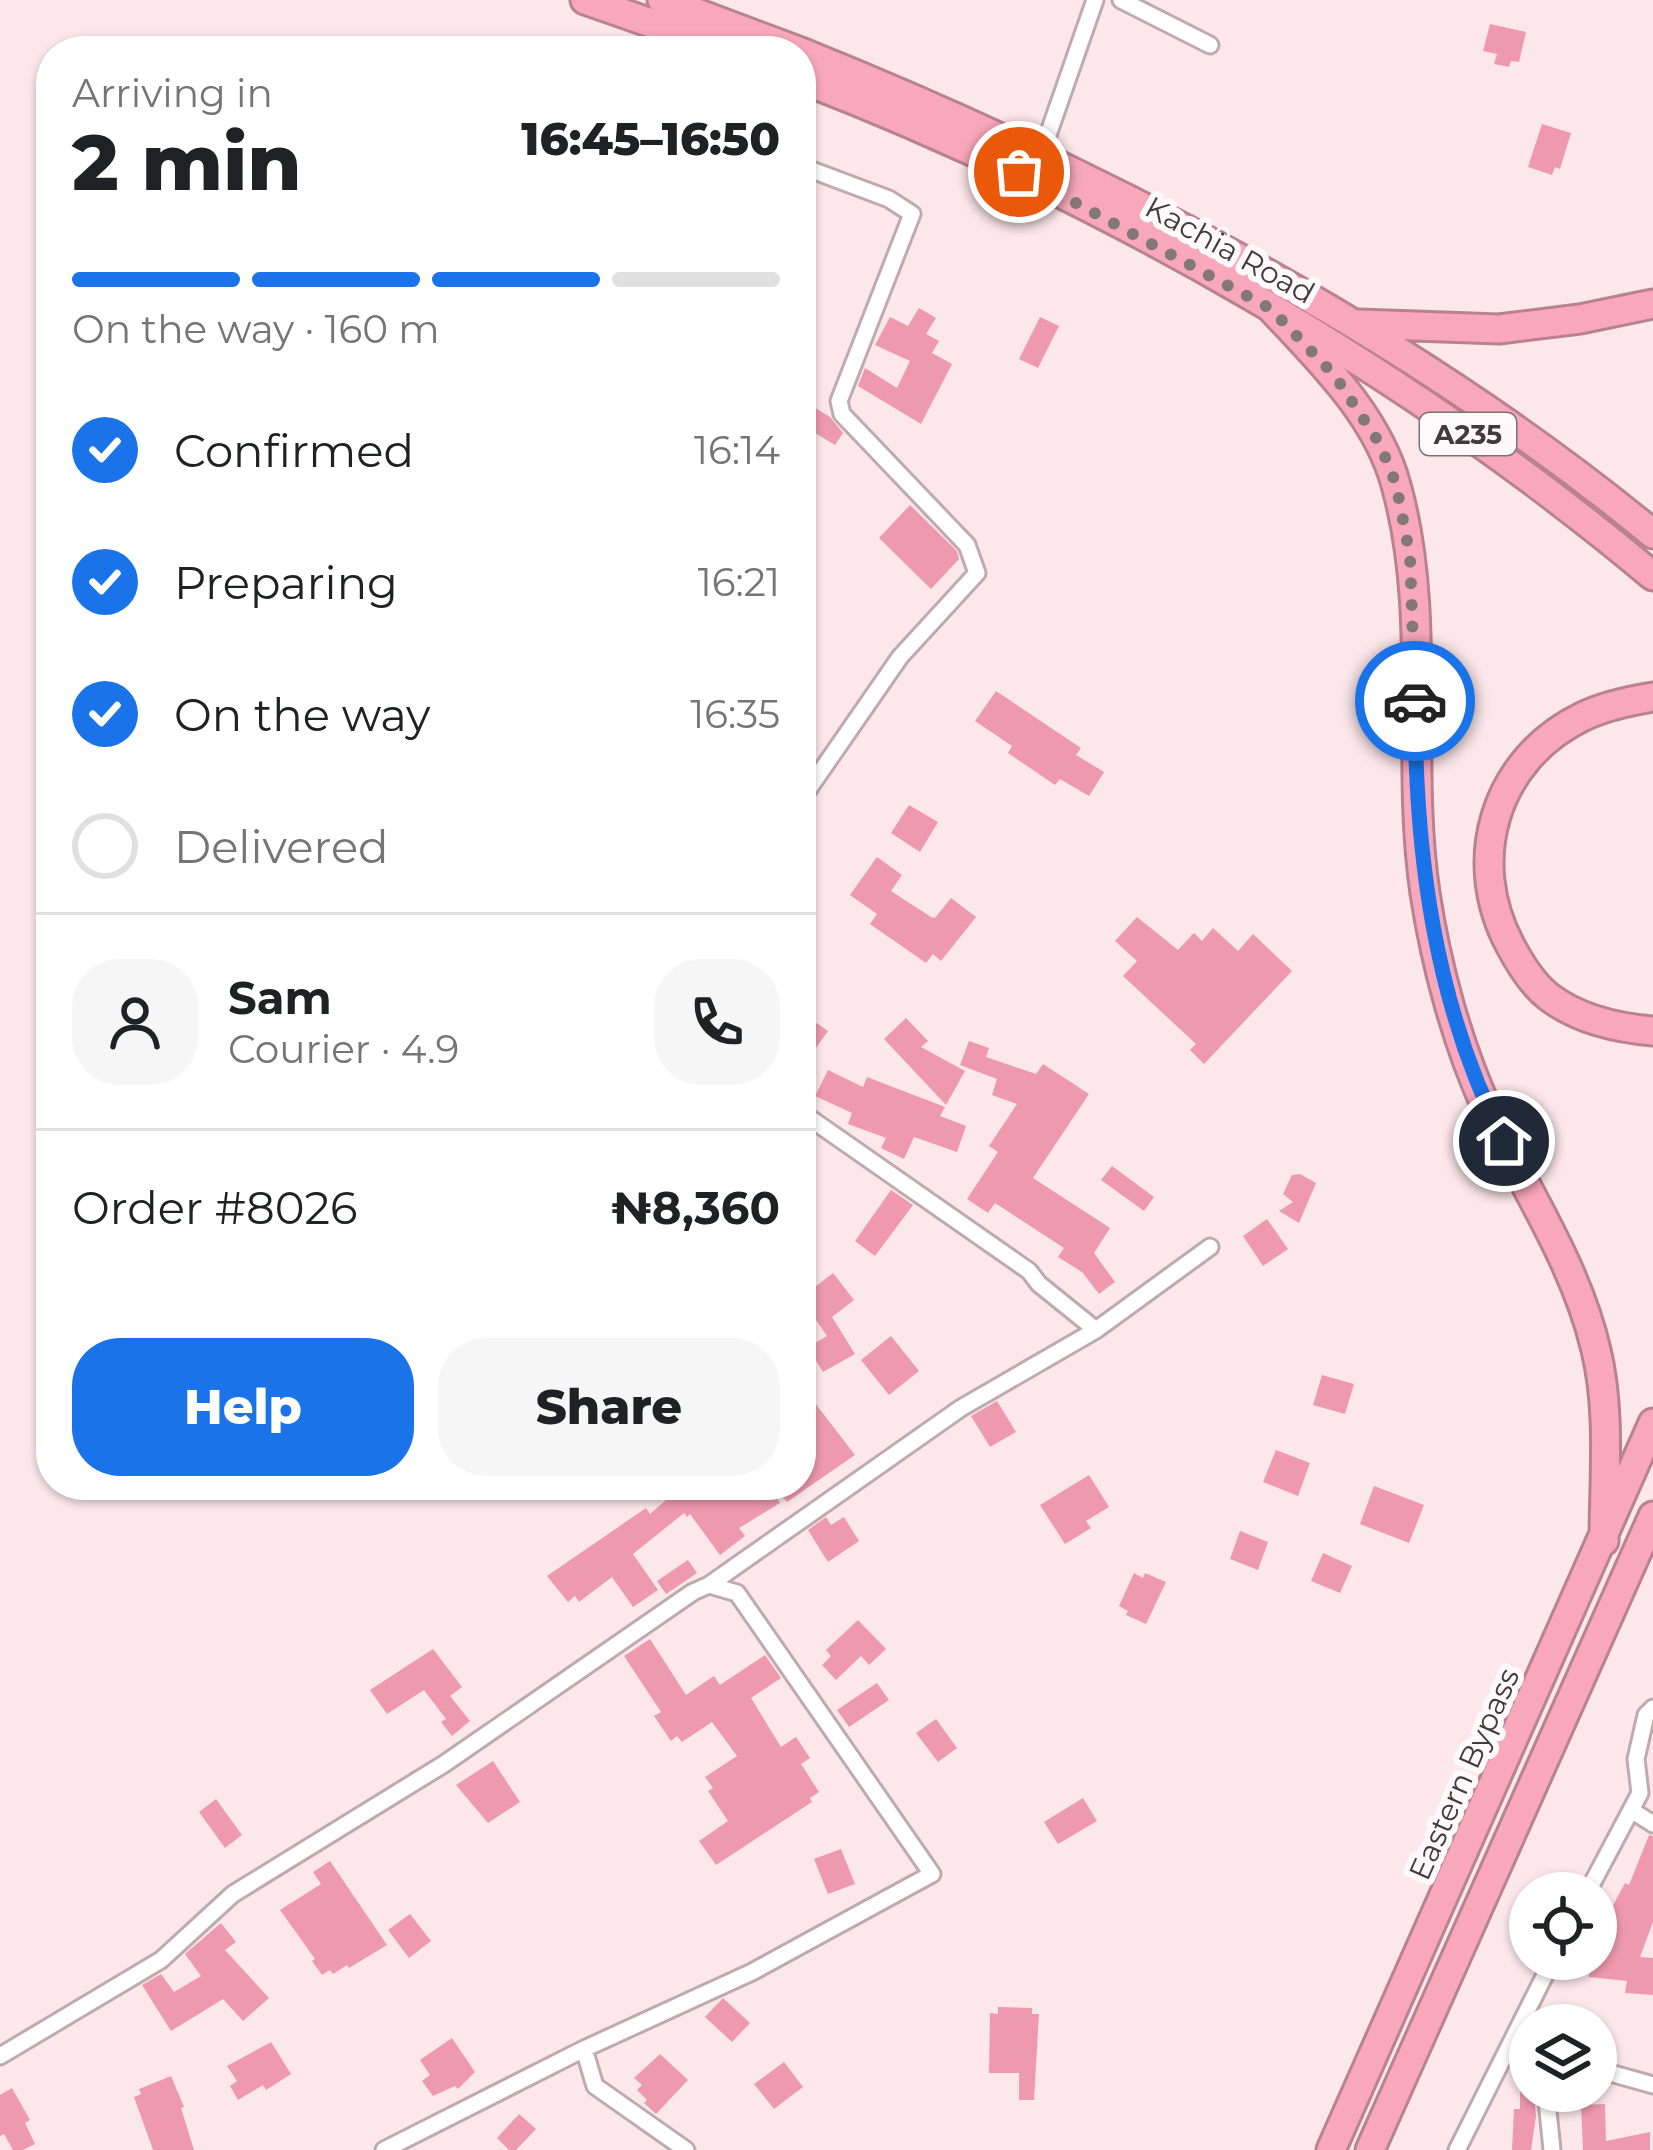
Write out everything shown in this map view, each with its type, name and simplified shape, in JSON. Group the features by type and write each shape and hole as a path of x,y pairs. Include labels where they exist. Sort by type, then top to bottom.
{"highway":[{"path":"585,0 688,36"},
{"name":"Kachia Road","path":"662,0 758,36"},
{"name":"Kachia Road","path":"816,59 1041,155 1266,296 1476,439 1653,576"},
{"name":"Kachia Road","path":"816,85 1019,172 1266,296 1352,324 1568,466 1653,534"},
{"path":"1266,296 1335,376 1380,444 1396,484 1410,556 1416,798 1425,893 1462,1040 1487,1107 1564,1258 1598,1354 1604,1541"},
{"path":"1352,324 1499,329 1580,320 1653,304"},
{"path":"1653,697 1597,711 1548,739 1522,766 1500,802 1488,836 1488,868 1492,903 1505,936 1522,967 1547,996 1622,1029 1653,1031"},
{"name":"Eastern Bypass","path":"1331,2150 1653,1423"},
{"path":"1370,2150 1643,1552 1653,1516"}],"street":[{"path":"1041,155 1095,0"},
{"path":"1121,0 1210,45"},
{"path":"816,172 889,199 912,214 838,401 842,414 967,545 977,573 900,657 816,778"},
{"path":"816,1122 1029,1271 1096,1330"},
{"path":"0,2056 161,1960 233,1894 444,1764 962,1408 1096,1330 1210,1247"},
{"path":"384,2150 584,2049 752,1972 932,1874 737,1593 709,1585"},
{"path":"1598,1872 1646,1790 1636,1759 1646,1715 1653,1708"},
{"path":"1631,1810 1653,1824"},
{"path":"1457,2150 1542,1980"},
{"path":"584,2049 595,2086 686,2150"},
{"path":"1617,2075 1653,2085"},
{"path":"1548,2112 1552,2150"}],"building":[{"path":"1490,24 1526,32 1519,62 1511,61 1509,67 1494,64 1497,54 1483,51"},
{"path":"1542,124 1571,133 1560,169 1555,167 1552,175 1528,167"},
{"path":"919,308 936,318 926,334 939,341 932,353 952,364 921,424 858,386 865,368 897,388 910,361 875,345 890,317 908,326"},
{"path":"1040,317 1059,326 1038,368 1019,359"},
{"path":"816,408 843,433 835,445 816,434"},
{"path":"910,505 957,551 959,559 931,589 879,538"},
{"path":"996,691 1081,748 1076,755 1104,772 1089,796 1060,779 1055,785 1008,753 1012,746 975,721"},
{"path":"909,805 938,822 920,852 891,833"},
{"path":"877,857 902,875 891,891 931,917 951,898 976,917 941,961 933,954 926,963 870,924 877,914 850,895"},
{"path":"1137,917 1178,950 1194,933 1202,941 1213,928 1238,951 1253,934 1292,971 1204,1064 1190,1050 1196,1044 1123,976 1137,961 1115,941"},
{"path":"906,1018 928,1041 921,1047 965,1071 946,1105 884,1039"},
{"path":"816,1023 828,1031 816,1048"},
{"path":"969,1041 989,1048 986,1057 1036,1074 1043,1064 1089,1094 1033,1178 1110,1228 1094,1253 1115,1282 1099,1294 1082,1272 1058,1257 1064,1248 995,1203 988,1213 967,1199 998,1152 989,1146 1017,1104 992,1095 997,1079 960,1065"},
{"path":"828,1070 863,1087 867,1077 945,1107 940,1116 966,1126 957,1152 914,1137 904,1159 881,1148 886,1138 848,1124 852,1113 816,1094"},
{"path":"1112,1166 1154,1197 1144,1211 1101,1180"},
{"path":"1292,1175 1316,1183 1299,1223 1279,1211 1293,1202 1283,1194"},
{"path":"891,1190 913,1205 875,1256 855,1241"},
{"path":"1267,1219 1288,1249 1263,1266 1243,1236"},
{"path":"833,1273 854,1300 832,1317 855,1354 823,1372 816,1360 816,1342 827,1336 816,1320 816,1286"},
{"path":"891,1336 919,1371 889,1395 861,1360"},
{"path":"1322,1375 1354,1384 1345,1414 1313,1405"},
{"path":"997,1401 1016,1432 990,1447 971,1416"},
{"path":"816,1404 855,1455 816,1482"},
{"path":"1276,1450 1310,1463 1298,1496 1263,1482"},
{"path":"1089,1475 1109,1507 1086,1521 1091,1528 1065,1544 1040,1505"},
{"path":"1374,1486 1424,1505 1409,1543 1360,1524"},
{"path":"666,1500 780,1503 739,1528 745,1536 720,1555 690,1514 684,1513 633,1554 658,1590 633,1607 612,1577 579,1602 575,1596 568,1602 547,1576 646,1508 650,1514"},
{"path":"826,1517 831,1525 844,1517 859,1541 828,1562 808,1530"},
{"path":"1240,1531 1268,1542 1258,1570 1230,1559"},
{"path":"1323,1553 1352,1566 1340,1593 1311,1581"},
{"path":"688,1560 697,1573 666,1594 657,1581"},
{"path":"1134,1573 1166,1582 1146,1624 1126,1615 1128,1611 1119,1606"},
{"path":"858,1620 886,1649 869,1665 861,1656 836,1680 822,1665 831,1656 826,1650"},
{"path":"650,1639 686,1695 714,1676 720,1685 765,1655 781,1678 751,1698 781,1747 796,1737 810,1758 801,1764 819,1792 810,1798 812,1802 716,1865 699,1841 728,1821 708,1791 713,1788 705,1777 737,1756 712,1722 682,1742 677,1736 671,1741 654,1716 661,1712 624,1656"},
{"path":"433,1649 462,1687 450,1696 470,1721 452,1736 441,1722 446,1719 424,1690 387,1714 370,1690"},
{"path":"877,1683 889,1700 849,1727 837,1710"},
{"path":"936,1719 957,1748 938,1762 916,1733"},
{"path":"493,1761 520,1802 488,1823 456,1785"},
{"path":"1083,1798 1097,1821 1058,1844 1044,1822"},
{"path":"216,1799 242,1835 225,1848 199,1812"},
{"path":"1649,1835 1653,1836 1653,1922 1640,1957 1653,1958 1653,1995 1625,1993 1627,1981 1617,1980 1617,1898 1625,1883 1629,1885"},
{"path":"841,1849 855,1884 828,1894 814,1859"},
{"path":"330,1861 387,1945 349,1968 322,1975 280,1910 321,1884 313,1872"},
{"path":"410,1914 431,1941 409,1958 388,1930"},
{"path":"221,1923 236,1942 225,1950 269,1998 243,2021 223,1999 171,2031 142,1985 161,1974 174,1992 201,1976 185,1954"},
{"path":"723,1998 750,2023 732,2042 705,2017"},
{"path":"998,2007 1032,2008 1032,2014 1039,2014 1034,2100 1019,2100 1019,2073 989,2073 990,2013 998,2014"},
{"path":"452,2038 475,2072 458,2089 455,2086 433,2096 422,2081 430,2075 420,2060"},
{"path":"271,2042 291,2074 238,2100 230,2086 237,2081 227,2066"},
{"path":"660,2054 688,2080 656,2114 644,2103 647,2100 637,2090 642,2085 634,2078"},
{"path":"784,2062 803,2087 774,2109 754,2084"},
{"path":"171,2076 194,2150 153,2150 134,2097 141,2094 139,2089"},
{"path":"12,2088 30,2120 25,2123 35,2144 23,2150 13,2150 4,2134 0,2136 0,2095"},
{"path":"1514,2112 1536,2112 1531,2150 1512,2150"},
{"path":"1581,2112 1605,2112 1606,2141 1650,2132 1650,2150 1583,2150"},
{"path":"519,2114 536,2129 516,2150 509,2150 497,2138"}],"way so far":[{"path":"1019,172 1271,309 1335,376 1380,444 1396,484 1410,556 1415,701"}],"route":[{"path":"1415,701 1416,798 1425,893 1462,1040 1504,1141"}]}
